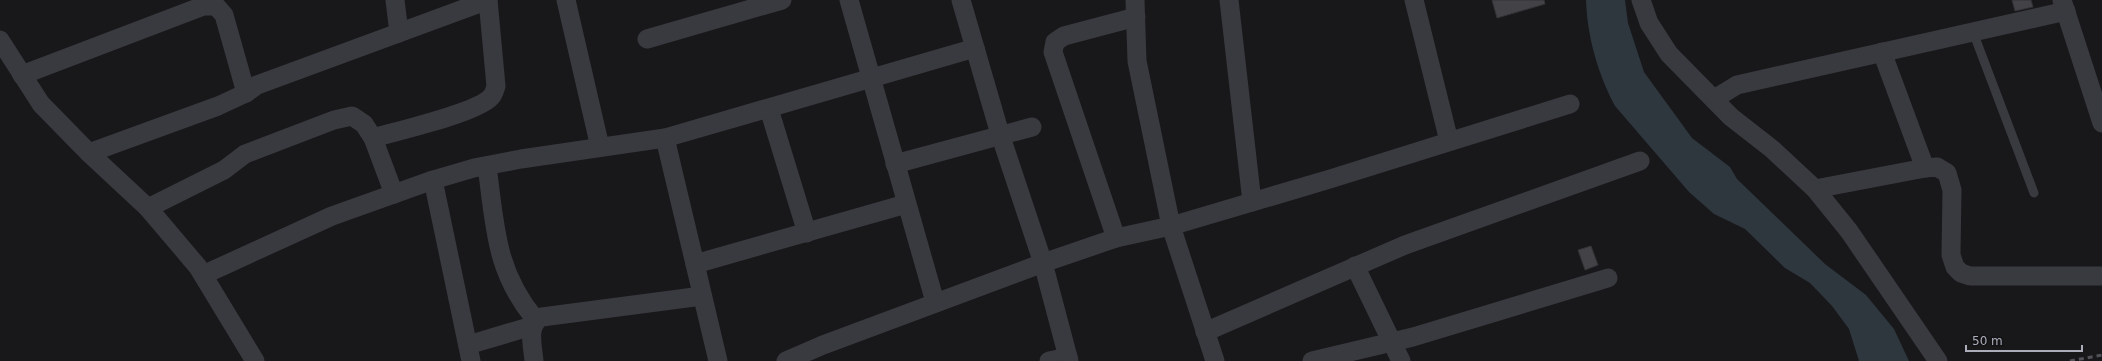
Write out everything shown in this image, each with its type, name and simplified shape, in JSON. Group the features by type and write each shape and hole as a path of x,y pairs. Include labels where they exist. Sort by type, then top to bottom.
{"street":[{"path":"394,0 399,33"},
{"path":"89,153 218,106 246,93 257,85 488,0 496,86 492,97 479,106 452,116 373,138"},
{"path":"566,0 600,147"},
{"path":"646,39 782,0"},
{"path":"849,0 935,302"},
{"path":"961,0 1000,134 1043,263 1068,359 1049,361"},
{"path":"1229,0 1252,202"},
{"path":"1640,0 1649,23 1669,54 1731,117 1772,149 1815,189 1849,231 1938,361"},
{"path":"1418,1 1448,141"},
{"path":"22,75 203,6 216,6 224,15 246,93"},
{"path":"1714,99 1736,84 1973,32 2064,6 2102,123"},
{"path":"1116,238 1053,52 1055,42 1064,36 1136,9 1137,61 1170,226 1215,361"},
{"path":"0,40 41,104 89,153 148,208 203,275 255,361"},
{"path":"203,275 332,216 433,180 487,166 600,147 665,138 975,48"},
{"path":"1882,52 1925,168"},
{"path":"786,361 825,353 935,302 1116,238 1170,226 1252,202 1570,104"},
{"path":"768,109 808,232"},
{"path":"148,208 224,170 245,154 334,120 352,116 364,124 373,138 394,194"},
{"path":"895,164 1032,126"},
{"path":"665,138 718,361"},
{"path":"1205,332 1405,245 1640,161"},
{"path":"487,166 497,242 508,277 534,323 534,361"},
{"path":"1815,189 1937,167 1947,173 1952,190 1951,255 1955,267 1961,274 1970,276 2102,276"},
{"path":"433,180 469,353 534,323 542,316 702,296"},
{"path":"695,264 906,204"},
{"path":"1355,266 1401,361"},
{"path":"1312,361 1393,342 1608,278"}],"lane":[{"path":"1973,32 2034,193"}],"shaded area":[{"path":"1586,0 1625,0 1628,23 1644,72 1692,138 1730,167 1737,179 1825,264 1866,295 1894,329 1909,361 1859,361 1849,329 1832,306 1810,283 1785,268 1745,229 1714,214 1689,192 1615,106 1603,81 1594,54"}],"building":[{"path":"1492,0 1544,0 1545,4 1497,18"},
{"path":"2012,0 2031,0 2033,7 2015,11"},
{"path":"1591,246 1598,265 1585,270 1578,250"}],"railway":[{"path":"2070,361 2102,355"}]}
